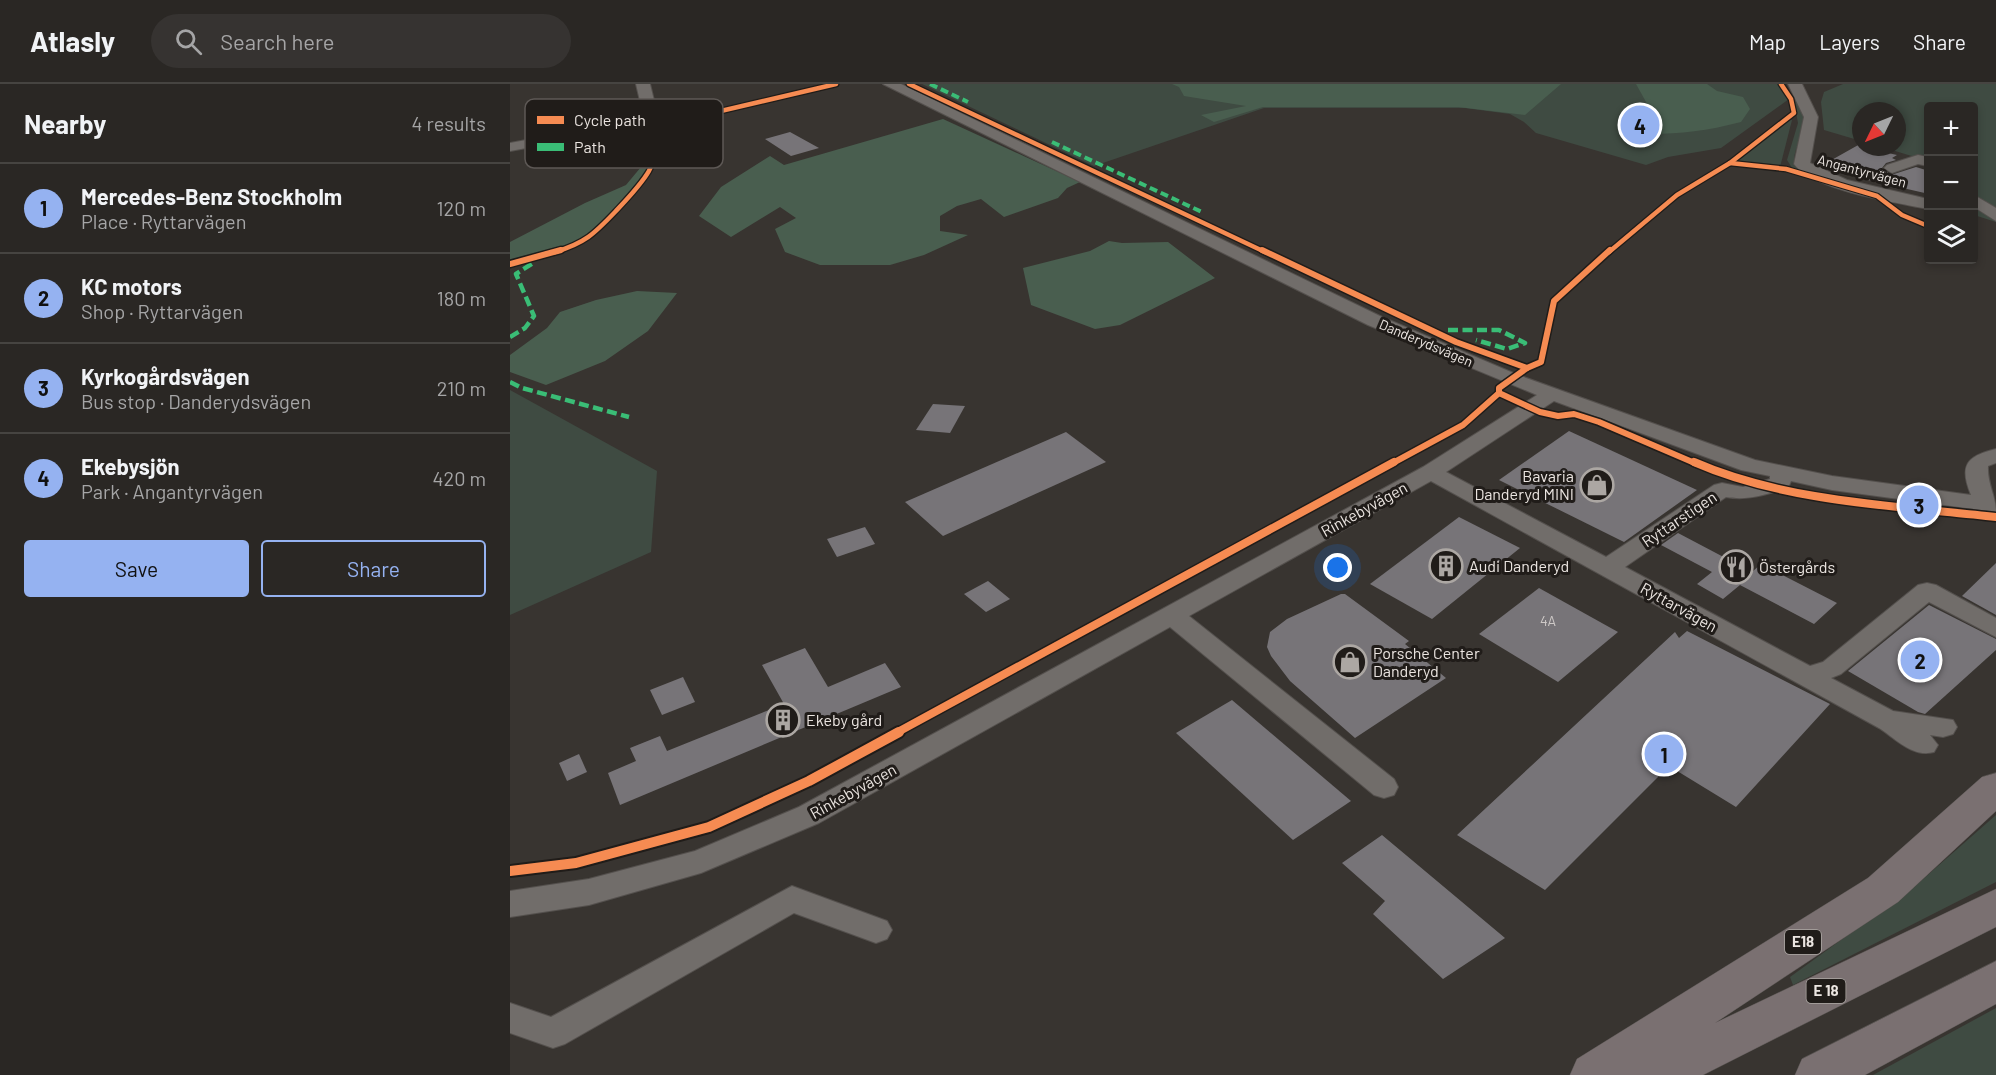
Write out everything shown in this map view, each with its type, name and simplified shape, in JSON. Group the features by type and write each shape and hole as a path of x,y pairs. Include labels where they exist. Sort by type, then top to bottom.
{"highway":[{"name":"E18","path":"1594,1075 1883,890 1996,788"},
{"name":"E 18","path":"1655,1075 1996,907"},
{"path":"1819,1075 1996,981"}],"street":[{"path":"643,84 647,99"},
{"name":"Danderydsvägen","path":"890,84 1375,321 1551,394 1689,445 1782,473 1832,483 1991,504"},
{"name":"Angantyrvägen","path":"1795,84 1810,117 1809,138 1802,164 1808,170 1830,179 1924,203"},
{"path":"510,147 525,144"},
{"path":"1892,168 1918,159 1924,161"},
{"path":"1978,203 1996,216"},
{"path":"1978,219 1996,225"},
{"name":"Rinkebyvägen","path":"510,903 589,892 701,861 809,815 1431,472 1551,394"},
{"path":"1991,504 1976,481 1977,463 1996,456"},
{"name":"Ryttarvägen","path":"1431,472 1888,721 1934,736"},
{"name":"Ryttarstigen","path":"1607,568 1722,490 1744,494 1780,483 1782,473"},
{"path":"1808,677 1832,668 1927,591 1996,629"},
{"path":"1171,615 1384,787"},
{"path":"510,1018 553,1033 792,899 876,930"}],"shaded area":[{"path":"922,84 1779,84 1789,99 1721,148 1668,157 1646,165 1536,133 1524,122 1510,114 1465,108 1264,108 1094,166"},
{"path":"1843,84 1996,84 1996,222 1978,216 1978,102 1924,102 1924,160 1906,154 1906,102 1852,102 1852,138 1824,130 1821,102 1824,92"},
{"path":"1794,101 1798,101 1804,119 1795,164 1808,176 1794,171 1787,160 1798,123"},
{"path":"1789,119 1792,120 1780,167 1736,162"},
{"path":"510,390 657,471 651,552 510,615"},
{"path":"1996,815 1996,882 1793,985 1790,977 1914,887"},
{"path":"1996,1008 1996,1075 1873,1075"}],"green space":[{"path":"1172,84 1561,84 1525,115 1458,107 1263,107 1214,122 1201,115 1246,106 1184,96 1179,87"},
{"path":"1636,84 1707,84 1717,91 1743,97 1750,109 1741,122 1709,129 1665,134 1617,133 1655,118"},
{"path":"943,119 1080,182 1067,188 1058,198 1004,217 981,199 957,206 940,216 940,231 968,235 924,255 890,265 820,265 785,252 775,229 796,218 780,207 731,237 699,216 721,187 770,156 784,165"},
{"path":"640,168 651,168 647,177 618,210 585,239 560,249 510,262 510,242 585,203 626,185"},
{"path":"1109,241 1168,242 1215,278 1120,325 1095,329 1031,305 1023,268 1090,251"},
{"path":"637,291 677,293 648,331 605,361 546,385 510,372 510,355 547,328 560,312 596,300"}],"building":[{"path":"790,132 819,148 791,156 765,139"},
{"path":"1852,148 1852,156 1895,156 1892,158 1896,160 1886,163 1882,168 1891,175 1916,167 1924,169 1924,193 1868,180 1875,177 1828,162"},
{"path":"933,404 965,406 950,433 916,430"},
{"name":"Bavaria Danderyd MINI","path":"1569,431 1697,490 1624,542 1499,480"},
{"path":"1066,432 1106,462 943,536 905,502"},
{"name":"Audi Danderyd","path":"1459,517 1520,548 1432,619 1370,584"},
{"path":"865,527 875,544 837,557 827,539"},
{"path":"1678,533 1752,572 1761,564 1837,603 1814,624 1740,585 1723,599 1697,584 1712,572 1661,545"},
{"path":"1996,563 1996,615 1962,596"},
{"path":"988,581 1010,599 986,612 964,594"},
{"path":"1539,588 1618,632 1558,682 1479,634"},
{"name":"Porsche Center Danderyd","path":"1345,594 1409,641 1405,644 1446,678 1355,738 1290,681 1267,647 1270,632 1287,619"},
{"path":"1929,605 1996,639 1996,650 1925,714 1848,671"},
{"path":"1687,631 1830,704 1736,807 1669,766 1545,890 1457,835 1675,632 1679,638"},
{"name":"Ekeby gård","path":"805,648 828,687 885,663 901,687 620,805 608,773 636,761 630,748 660,736 667,751 784,704 762,665"},
{"path":"683,677 695,702 662,715 650,690"},
{"path":"1232,700 1351,801 1293,840 1176,733"},
{"path":"579,754 587,772 567,781 559,763"},
{"path":"1382,835 1505,938 1443,979 1373,914 1385,901 1342,863"}],"marked path":[{"path":"930,84 968,102"},
{"path":"1052,142 1204,213"},
{"path":"510,337 525,328 534,316 516,274 533,263"},
{"path":"1448,330 1468,328 1499,330 1518,337 1525,343 1519,347 1507,349 1476,340"},
{"path":"510,382 522,388 629,417"}],"cycle path":[{"path":"723,110 836,84"},
{"path":"909,84 1456,342 1527,368"},
{"path":"510,871 576,863 709,827 809,781 1463,425 1499,393 1499,388 1527,368 1541,362 1554,301 1632,231 1677,195 1730,163 1794,113 1791,99 1781,84"},
{"path":"1730,163 1786,169 1877,196 1902,215 1924,224"},
{"path":"510,264 555,252 592,237 642,183 652,168"},
{"path":"1499,393 1540,412 1558,416 1574,414 1599,422 1723,475 1830,498 1996,517"}],"place":[{"name":"Ekebysjön","path":"1640,125"},
{"name":"Bavaria Danderyd MINI","path":"1597,485"},
{"name":"Kyrkogårdsvägen","path":"1919,505"},
{"name":"Audi Danderyd","path":"1446,566"},
{"name":"Östergårds","path":"1736,567"},
{"name":"KC motors","path":"1920,660"},
{"name":"Porsche Center Danderyd","path":"1350,662"},
{"name":"Ekeby gård","path":"783,720"},
{"name":"Mercedes-Benz Stockholm","path":"1664,754"}]}
